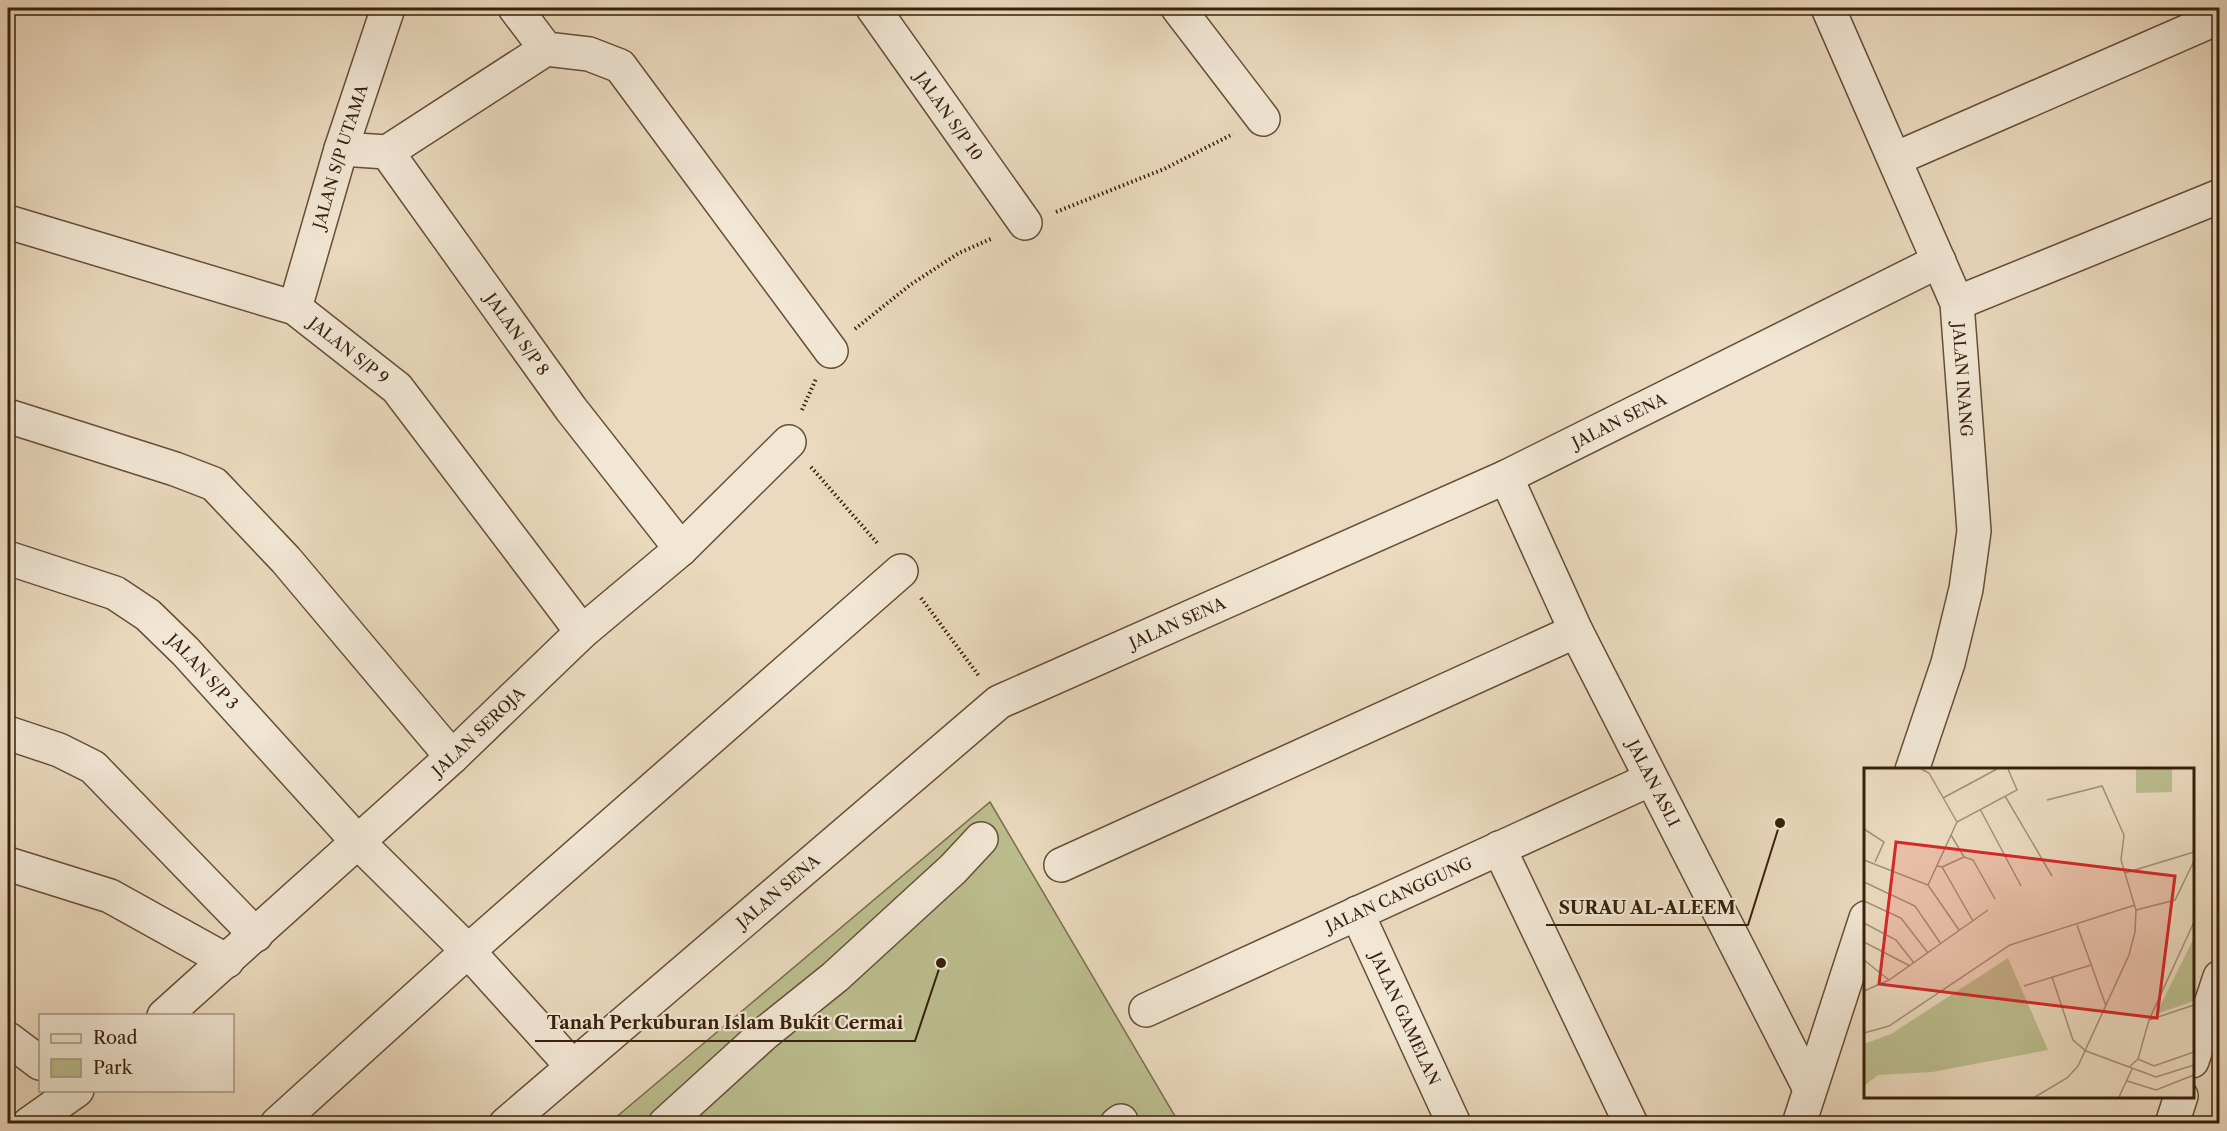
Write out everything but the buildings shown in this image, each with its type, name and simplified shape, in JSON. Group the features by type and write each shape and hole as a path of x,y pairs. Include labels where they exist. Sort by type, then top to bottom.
{"street":[{"name":"JALAN S/P UTAMA","path":"295,308 341,148 388,8"},
{"path":"514,8 546,49"},
{"name":"JALAN S/P 10","path":"873,8 1025,223"},
{"path":"1178,8 1263,119"},
{"name":"JALAN INANG","path":"1838,11 1895,159 1958,303 1974,531 1966,590 1948,663 1913,768"},
{"path":"1895,159 2220,17"},
{"path":"341,148 387,152 546,49 589,54 620,66 831,351"},
{"name":"JALAN S/P 8","path":"387,152 571,409 681,549"},
{"path":"1958,303 2220,196"},
{"name":"JALAN S/P 9","path":"8,222 295,308 397,388 582,632"},
{"name":"JALAN SENA","path":"506,1124 999,702 1506,477 1939,261"},
{"path":"8,416 214,483 286,560 452,757"},
{"name":"JALAN SEROJA","path":"166,1014 452,757 582,632 681,549 789,442"},
{"name":"JALAN ASLI","path":"1506,477 1576,632 1809,1087"},
{"name":"JALAN S/P 3","path":"8,558 115,593 148,615 186,652 358,842 468,951 572,1066"},
{"path":"277,1124 468,951 901,571"},
{"path":"1061,865 1576,632"},
{"path":"8,733 59,750 93,767 256,935"},
{"name":"JALAN CANGGUNG","path":"1146,1010 1651,779"},
{"path":"665,1124 764,1034 836,977 953,869 981,839"},
{"path":"1499,848 1631,1124"},
{"path":"8,864 110,896 227,961"},
{"name":"JALAN GAMELAN","path":"1358,914 1454,1124"},
{"path":"1799,1124 1809,1087 1864,924"},
{"path":"2194,1058 2220,977"},
{"path":"8,1039 39,1062"},
{"path":"29,1124 74,1092"},
{"path":"2172,1124 2180,1098"}],"path":[{"path":"789,442 810,389 831,351 910,285 959,253 1025,223 1164,169 1263,119"}],"green space":[{"path":"990,802 1179,1123 608,1124"}],"place":[{"name":"SURAU AL-ALEEM","path":"1780,823"},
{"name":"Tanah Perkuburan Islam Bukit Cermai","path":"941,963"}]}
